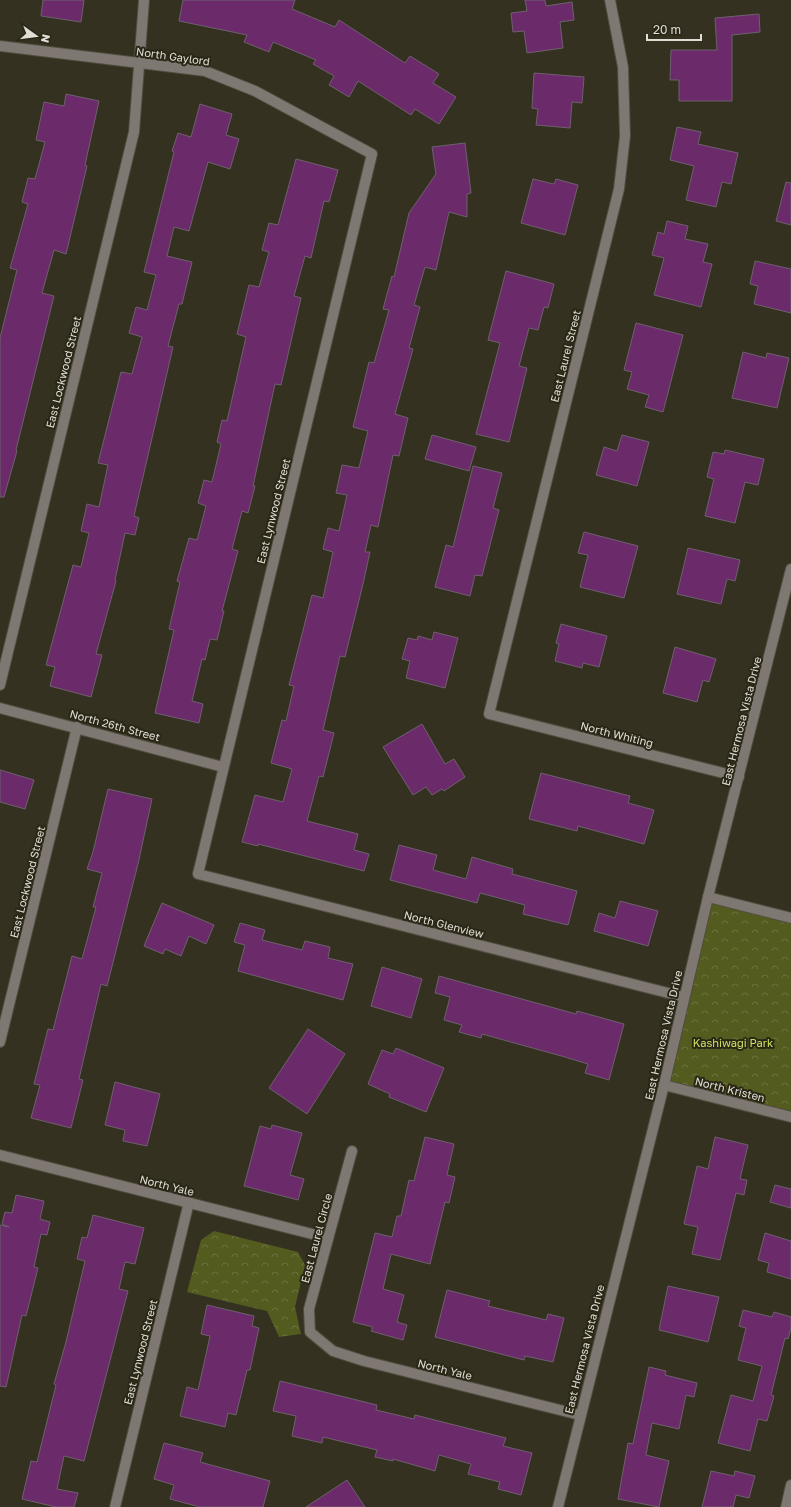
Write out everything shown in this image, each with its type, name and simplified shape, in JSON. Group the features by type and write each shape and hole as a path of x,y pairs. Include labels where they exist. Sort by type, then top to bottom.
{"street":[{"name":"East Lockwood Street","path":"0,684 134,132 144,0"},
{"name":"East Laurel Street","path":"489,714 619,189 625,136 623,67 610,0"},
{"name":"North Gaylord","path":"0,46 205,71 255,91 372,154"},
{"name":"East Lynwood Street","path":"198,874 372,154"},
{"name":"East Hermosa Vista Drive","path":"558,1507 664,1085 708,897 791,569"},
{"name":"North 26th Street","path":"0,708 77,727 223,767"},
{"name":"North Whiting","path":"489,714 739,777"},
{"name":"East Lockwood Street","path":"0,1042 77,727"},
{"name":"North Glenview","path":"198,874 684,997"},
{"path":"708,897 791,918"},
{"name":"North Kristen","path":"664,1085 791,1117"},
{"name":"East Laurel Circle","path":"310,1332 310,1308 352,1151"},
{"name":"North Yale","path":"0,1155 328,1238"},
{"name":"East Lynwood Street","path":"115,1507 189,1202"},
{"name":"North Yale","path":"310,1332 333,1350 364,1361 580,1415"},
{"path":"786,1507 791,1485"}],"green space":[{"name":"Kashiwagi Park","path":"708,897 791,918 791,1117 664,1085"},
{"path":"214,1231 298,1252 305,1265 295,1307 301,1334 279,1337 267,1311 187,1292 201,1240"}],"building":[{"path":"43,0 84,0 81,22 41,16"},
{"path":"183,0 295,0 292,9 335,27 339,20 405,63 410,56 439,74 433,83 456,97 439,124 415,109 411,115 358,81 349,97 329,85 334,76 313,64 316,60 273,42 269,52 244,42 247,35 179,21"},
{"path":"525,0 545,0 546,6 572,2 574,20 560,22 563,48 527,53 524,31 513,32 511,13 527,11"},
{"path":"759,14 760,32 732,35 732,101 679,101 679,80 670,80 671,50 717,50 715,18"},
{"path":"534,73 584,77 582,103 572,102 570,128 536,125 538,109 532,108"},
{"path":"66,94 99,101 85,165 87,166 66,254 54,250 42,293 54,296 16,450 17,451 4,497 0,497 0,338 17,270 10,268 28,204 22,202 28,178 35,179 45,142 36,140 44,102 64,106"},
{"path":"200,104 232,114 226,135 239,139 230,169 208,162 189,231 174,227 167,256 192,262 182,304 179,304 168,346 173,347 134,516 139,518 135,535 125,533 116,581 96,654 102,655 91,697 50,686 55,667 46,665 73,565 81,567 89,533 81,531 87,504 99,507 108,465 98,463 121,372 132,374 142,337 129,333 136,307 147,310 156,275 144,272 174,152 172,151 178,133 191,137"},
{"path":"677,127 701,132 698,144 738,153 731,184 722,182 716,207 686,200 694,166 670,160"},
{"path":"465,143 471,193 467,194 467,217 449,212 436,270 425,267 414,305 420,307 409,348 413,349 395,414 408,418 399,456 393,455 378,527 371,525 365,552 370,552 363,584 345,657 340,656 323,730 334,733 323,777 319,776 307,821 358,834 354,850 369,854 364,871 258,844 258,846 242,842 255,795 283,802 292,769 271,763 282,720 286,721 294,686 289,685 312,595 323,598 333,552 323,549 328,528 339,531 347,495 336,493 342,465 359,468 368,431 353,427 369,362 374,363 389,310 383,309 392,276 394,277 409,213 436,174 432,147"},
{"path":"296,159 338,170 329,202 324,201 311,258 305,256 294,296 301,298 281,385 275,384 253,486 255,486 248,513 242,511 232,549 238,551 222,611 224,611 217,640 210,639 205,660 202,659 192,701 203,704 199,723 155,713 174,630 169,629 180,582 177,581 189,538 197,540 206,506 198,503 204,480 212,482 221,444 217,442 222,420 227,421 246,337 237,334 249,285 259,287 269,252 262,250 269,223 278,225"},
{"path":"533,179 554,184 556,179 578,185 565,235 521,223"},
{"path":"786,182 791,183 791,225 776,221"},
{"path":"667,221 688,226 685,239 708,244 703,262 712,264 701,307 654,295 664,258 652,255 658,232 664,234"},
{"path":"755,261 791,269 791,313 754,304 758,286 750,284"},
{"path":"506,271 554,284 548,308 544,307 538,330 529,328 519,366 527,368 509,442 476,434 500,343 488,340"},
{"path":"636,323 683,335 663,412 645,407 649,395 627,389 632,372 624,370"},
{"path":"743,352 766,358 767,353 789,358 777,408 732,398"},
{"path":"432,435 476,447 469,471 425,459"},
{"path":"622,435 649,442 637,486 596,475 604,447 617,451"},
{"path":"725,450 764,459 758,485 745,482 735,523 705,516 714,479 707,477 713,452 724,454"},
{"path":"473,466 502,473 493,508 499,510 482,576 475,575 470,596 435,587 446,545 453,547"},
{"path":"584,532 638,546 624,598 580,587 588,555 578,553"},
{"path":"688,548 740,560 735,581 727,579 721,604 677,594"},
{"path":"561,624 607,636 599,667 583,663 582,668 555,661 559,644 556,643"},
{"path":"434,632 458,638 445,688 406,678 410,661 402,659 408,638 417,640 418,636 432,640"},
{"path":"675,647 716,659 709,682 703,680 697,702 663,693"},
{"path":"422,724 445,764 454,759 465,777 444,791 442,789 432,795 426,787 413,795 383,747"},
{"path":"0,770 34,780 25,809 0,802"},
{"path":"541,773 630,796 628,803 654,810 644,844 578,826 577,831 529,819"},
{"path":"108,789 152,799 138,864 107,986 101,984 79,1079 83,1080 71,1128 31,1118 40,1085 34,1084 48,1029 53,1030 72,956 82,959 96,907 93,907 102,873 87,869 93,852"},
{"path":"399,845 437,855 433,870 466,879 472,857 513,869 512,874 577,891 568,925 523,914 525,905 480,893 477,903 390,880"},
{"path":"620,901 658,911 648,946 594,931 599,913 615,918"},
{"path":"162,903 214,925 206,944 189,936 181,956 165,949 163,954 144,946"},
{"path":"240,923 265,930 262,940 302,950 305,941 330,947 328,958 353,964 343,1000 238,971 245,945 234,942"},
{"path":"382,967 422,979 411,1018 371,1006"},
{"path":"439,976 576,1014 577,1011 624,1024 609,1080 585,1073 588,1064 482,1034 481,1038 459,1032 462,1025 444,1020 450,997 435,993"},
{"path":"308,1029 345,1054 307,1114 269,1088"},
{"path":"396,1048 444,1068 426,1112 389,1097 390,1094 368,1084 382,1050 393,1054"},
{"path":"115,1082 160,1094 147,1146 123,1141 125,1130 105,1125"},
{"path":"272,1125 302,1133 290,1175 304,1179 298,1200 244,1186 260,1126 271,1129"},
{"path":"425,1137 454,1144 447,1175 455,1177 449,1203 445,1202 430,1264 391,1254 383,1289 404,1295 397,1322 407,1325 403,1340 371,1331 373,1327 353,1322 375,1233 392,1237 397,1216 401,1216 409,1180 414,1181"},
{"path":"715,1137 748,1145 740,1179 747,1180 744,1195 736,1193 720,1260 692,1254 698,1227 684,1224 697,1166 708,1169"},
{"path":"775,1185 791,1189 791,1208 770,1202"},
{"path":"16,1195 44,1201 40,1219 50,1222 47,1235 41,1234 34,1267 38,1268 26,1316 22,1315 6,1387 0,1386 0,1225 9,1227 2,1224 5,1212 12,1213"},
{"path":"93,1215 144,1228 135,1264 125,1262 119,1289 128,1291 84,1461 64,1456 57,1489 78,1493 74,1507 56,1507 22,1499 31,1461 37,1462 56,1385 54,1384 66,1342 85,1261 77,1259 82,1237 87,1238"},
{"path":"765,1233 791,1241 791,1279 767,1272 769,1263 758,1260"},
{"path":"668,1286 719,1297 708,1342 659,1330"},
{"path":"447,1290 490,1301 488,1306 546,1320 548,1314 564,1318 553,1362 525,1356 524,1360 435,1337"},
{"path":"207,1305 254,1316 252,1326 259,1328 250,1370 247,1370 236,1415 228,1413 225,1427 180,1416 187,1387 198,1390 210,1336 201,1334"},
{"path":"743,1310 772,1317 774,1312 791,1317 791,1328 788,1339 785,1338 771,1395 774,1396 767,1421 758,1419 750,1451 718,1443 731,1395 753,1401 762,1366 738,1360 746,1328 739,1326"},
{"path":"649,1367 666,1371 665,1375 697,1383 694,1397 686,1395 679,1429 652,1423 646,1455 669,1461 659,1507 618,1499 628,1443 633,1444"},
{"path":"280,1381 377,1405 376,1410 414,1419 415,1415 506,1438 503,1446 532,1453 521,1495 498,1489 500,1482 468,1474 471,1464 439,1455 435,1471 393,1459 393,1461 375,1457 377,1450 323,1437 322,1443 292,1436 296,1416 273,1411"},
{"path":"164,1443 203,1453 200,1462 270,1481 263,1507 200,1507 170,1499 174,1485 154,1479"},
{"path":"711,1471 734,1476 735,1471 755,1476 749,1498 736,1495 733,1507 702,1507"},
{"path":"347,1480 365,1507 306,1507"}]}
